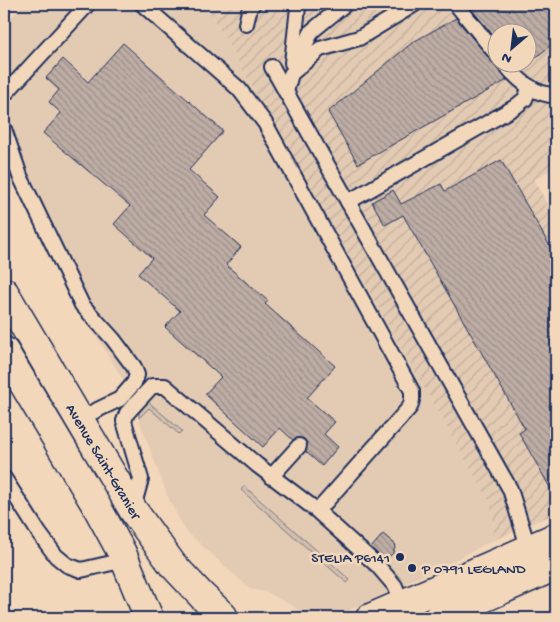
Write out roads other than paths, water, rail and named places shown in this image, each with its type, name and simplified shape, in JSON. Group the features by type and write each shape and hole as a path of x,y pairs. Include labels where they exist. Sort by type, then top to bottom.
{"street":[{"name":"Avenue Saint-Granier","path":"4,292 133,510 172,564 202,596 227,618"},
{"name":"Avenue Saint-Granier","path":"4,351 97,507 125,560 149,618"},
{"path":"370,618 556,537"},
{"path":"438,618 556,566"}],"lane":[{"path":"4,95 88,4"},
{"path":"142,4 239,89 265,123 412,391 410,407 322,506 315,509"},
{"path":"246,24 250,7 253,4"},
{"path":"286,92 291,74 298,7 301,4"},
{"path":"291,74 312,31 345,4"},
{"path":"291,74 320,49 359,38 415,4"},
{"path":"456,4 488,44"},
{"path":"272,67 510,489 530,549 532,563 526,580"},
{"path":"511,72 530,87 548,95 556,95"},
{"path":"348,202 515,107 525,99 530,87"},
{"path":"4,129 20,176 82,305 113,339 134,367 137,376 134,383 120,399 91,413 77,417"},
{"path":"133,510 141,479 124,421 128,413 152,386 165,386 271,477 315,509 377,566 395,586 402,604"},
{"path":"271,477 299,446"},
{"path":"4,478 39,533 56,556 67,565 81,570 125,560"}],"place":[{"name":"STELIA P6141","path":"400,557"},
{"name":"P 0791 LEGLAND","path":"412,568"}]}
